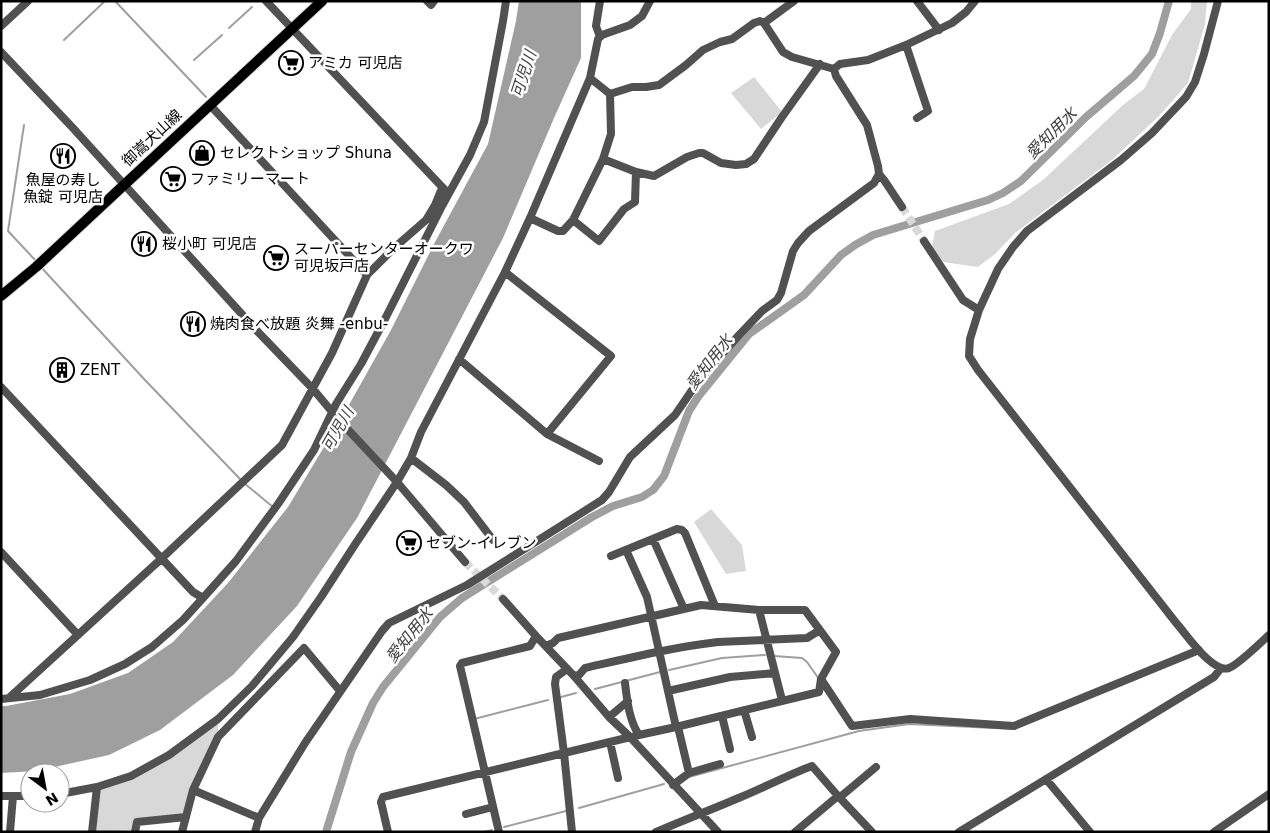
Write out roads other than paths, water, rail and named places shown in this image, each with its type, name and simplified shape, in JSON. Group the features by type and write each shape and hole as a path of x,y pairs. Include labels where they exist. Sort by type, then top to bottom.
{"main road":[{"name":"御嵩犬山線","path":"1,296 39,265 322,1"}],"street":[{"path":"1,26 28,1"},
{"path":"266,1 449,194"},
{"path":"427,1 431,5 434,1"},
{"path":"1,699 40,695 90,680 125,664 152,647 183,620 236,561 275,509 335,416 336,404 361,364 470,155 484,122 506,1"},
{"path":"600,1 596,26 600,37"},
{"path":"70,792 131,776 169,755 218,719 252,686 293,637 397,482 411,458 421,432 530,218 590,78 598,39 602,35 630,25 642,16 650,1"},
{"path":"764,23 794,1"},
{"path":"916,1 939,30"},
{"path":"834,69 840,64 868,60 939,30 966,12 975,1"},
{"path":"1218,1 1195,82 1186,97 1152,134 1121,160 1027,231 1013,247 998,269 979,310 970,338 969,356 978,370 1199,650 1215,666 1228,668 1236,664 1269,635"},
{"path":"610,94 632,87 659,85 703,50 732,39 757,21 764,23 783,52 792,57 834,69"},
{"path":"906,45 928,111 917,118"},
{"path":"1,52 397,482 465,562"},
{"path":"603,159 636,172 654,176 687,157 699,153 703,153 720,163 746,164 754,159 820,64"},
{"path":"834,69 836,76 867,125 879,174 902,207"},
{"path":"530,218 558,231 563,231 573,220 603,159 611,134 610,94 590,78"},
{"path":"210,105 366,275"},
{"path":"573,220 599,241 624,209 635,202 636,172"},
{"path":"255,832 259,818 304,743 389,623 468,585 602,500 630,458 675,414 699,380 740,334 762,311 777,300 781,294 793,251 798,243 809,231 874,183 879,174"},
{"path":"10,697 282,445 332,354 366,275 426,220 442,188"},
{"path":"924,241 963,300 979,310"},
{"path":"504,272 611,356 547,434"},
{"path":"458,359 547,434 599,461"},
{"path":"1,387 161,559 193,592 203,598"},
{"path":"411,458 446,485 464,502 493,540"},
{"path":"611,556 677,529 682,530 685,533 715,606"},
{"path":"653,539 684,609"},
{"path":"626,550 647,597 689,773"},
{"path":"1,552 78,636"},
{"path":"503,599 718,832"},
{"path":"388,832 381,802 383,797 819,692 821,678 836,652 805,610 759,610 701,605 558,638 546,646"},
{"path":"759,610 782,700"},
{"path":"574,676 579,675 585,668 659,652 704,644 807,638 820,630"},
{"path":"499,832 460,666 462,663 530,646 536,636"},
{"path":"182,832 193,790 218,736 304,648 340,691"},
{"path":"821,678 852,726 910,720 1014,726 1199,650"},
{"path":"959,832 1214,677 1221,668"},
{"path":"567,669 556,677 555,684 572,832"},
{"path":"668,691 730,677 775,673"},
{"path":"625,683 634,727 639,735"},
{"path":"609,716 628,701"},
{"path":"744,710 752,737"},
{"path":"722,716 730,749"},
{"path":"610,742 618,778"},
{"path":"673,785 689,773 720,764"},
{"path":"656,832 812,766 872,832"},
{"path":"795,832 876,767"},
{"path":"1046,779 1090,832"},
{"path":"92,832 97,786"},
{"path":"193,790 259,818"},
{"path":"1214,832 1269,794"},
{"path":"1,796 20,796"},
{"path":"10,832 13,796"},
{"path":"466,814 493,807"},
{"path":"135,832 137,822 186,816"}],"water":[{"name":"可児川","path":"519,1 581,1 581,58 503,238 357,518 297,606 233,675 160,730 109,755 70,764 20,763 20,772 1,773 1,706 70,694 128,673 173,642 228,583 288,507 391,330 434,244 488,144"}],"waterway":[{"path":"64,40 105,1"},
{"path":"115,1 206,97"},
{"name":"愛知用水","path":"326,832 351,752 373,703 383,687 440,617 462,598 592,517 613,506 642,497 653,490 664,476 689,411 698,397 749,334 804,295 841,255 873,235 988,200 1021,181 1086,117 1134,76 1152,54 1169,1"},
{"path":"229,28 252,7"},
{"path":"194,60 222,35"},
{"path":"24,125 8,231 36,261"},
{"path":"40,266 144,379 241,480"},
{"path":"244,483 273,507"},
{"path":"669,670 722,658 765,655"},
{"path":"774,656 802,658 819,679"},
{"path":"595,689 660,672"},
{"path":"561,697 576,693"},
{"path":"474,719 548,700"},
{"path":"689,777 859,731 909,724 1015,729"},
{"path":"579,808 664,784"},
{"path":"504,827 566,811"},
{"path":"484,832 492,830"}],"tunnel":[{"path":"902,207 924,241"},
{"path":"465,562 503,599"}],"place":[{"name":"アミカ 可児店","path":"291,63"},
{"name":"セレクトショップ Shuna","path":"202,153"},
{"name":"魚屋の寿し 魚錠 可児店","path":"63,156"},
{"name":"ファミリーマート","path":"173,179"},
{"name":"桜小町 可児店","path":"144,244"},
{"name":"スーパーセンターオークワ 可児坂戸店","path":"276,258"},
{"name":"焼肉食べ放題 炎舞 ‐enbu‐","path":"193,324"},
{"name":"ZENT","path":"62,370"},
{"name":"セブン-イレブン","path":"409,543"}]}
